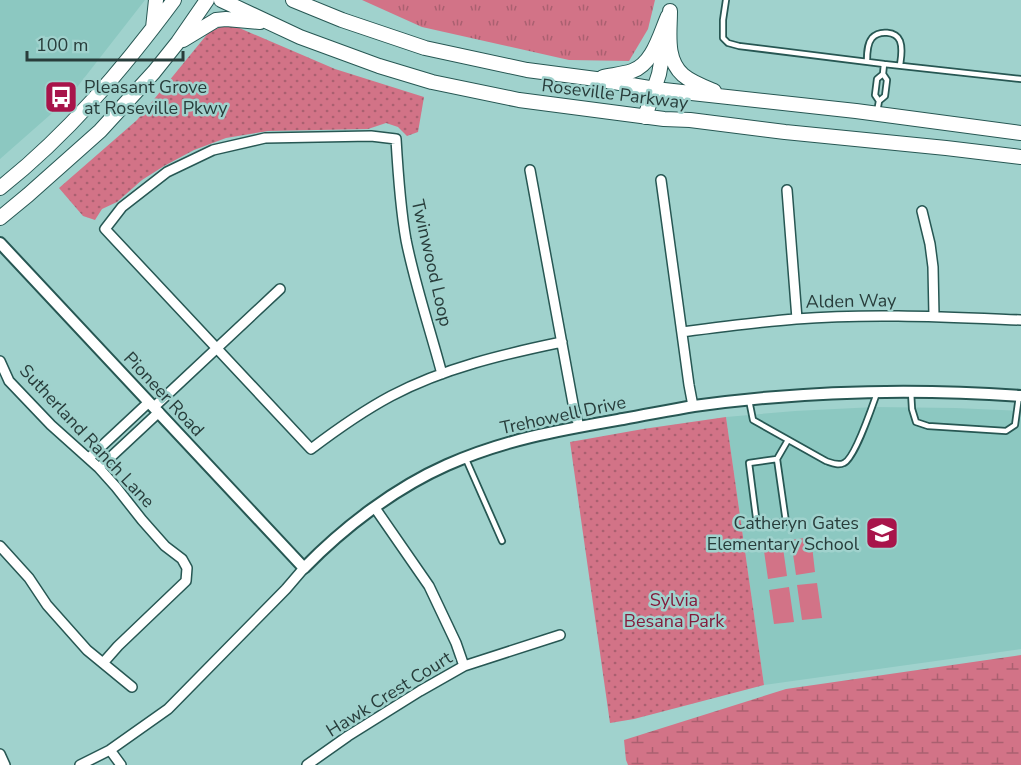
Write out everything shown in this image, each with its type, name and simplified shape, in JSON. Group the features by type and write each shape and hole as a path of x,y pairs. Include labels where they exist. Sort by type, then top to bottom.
{"main road":[{"path":"153,28 156,0"},
{"path":"0,188 48,146 80,113 132,56 174,0"},
{"path":"0,218 100,131 154,72 207,0"},
{"name":"Roseville Parkway","path":"221,0 332,50 379,66 432,82 519,100 645,117 1021,157"},
{"name":"Roseville Parkway","path":"293,0 342,20 425,48 527,70 655,89 878,108 1021,133"},
{"path":"596,79 640,67 650,55 672,5"},
{"path":"645,117 659,74 672,5"},
{"path":"672,5 671,56 676,67 685,77 722,96"},
{"path":"178,42 216,20 269,23"}],"street":[{"name":"Twinwood Loop","path":"217,348 105,230 122,207 167,172 213,150 265,138 379,137 396,139 398,182 406,239 418,292 442,374"},
{"path":"530,171 579,426"},
{"path":"662,180 693,406"},
{"path":"787,190 797,319"},
{"path":"922,211 933,267 934,316"},
{"name":"Pioneer Road","path":"0,243 304,568"},
{"path":"99,468 154,407 280,290"},
{"name":"Alden Way","path":"682,332 797,319 847,317 934,316 1021,320"},
{"path":"217,348 310,449 392,396 442,374 506,354 562,342"},
{"name":"Sutherland Ranch Lane","path":"0,361 9,381 51,425 99,468 165,546 182,559 188,568 186,581 103,663"},
{"name":"Trehowell Drive","path":"80,765 110,750 168,709 320,552 355,522 422,478 465,457 540,434 693,406 834,393 911,392 1020,396"},
{"path":"89,458 154,407"},
{"path":"375,508 429,586 456,643 464,666"},
{"path":"0,546 87,650 132,687"},
{"name":"Hawk Crest Court","path":"307,765 348,736 464,666 560,635"},
{"path":"110,750 121,765"},
{"path":"0,754 5,765"}],"lane":[{"path":"726,0 723,38 728,43 739,46 1021,79"},
{"path":"867,61 871,40 877,34 885,32 893,34 901,42 900,65"},
{"path":"878,108 885,96 887,80 883,74 884,64"},
{"path":"878,108 875,94 877,79 883,74"},
{"path":"749,400 753,420 826,461 842,464 848,460 856,447 878,392"},
{"path":"911,392 915,422 928,426 1006,431 1015,425 1020,396"},
{"path":"777,459 749,463 757,525 786,522 777,459 788,440"},
{"path":"465,457 501,541"}],"shaded area":[{"path":"0,0 145,0 67,100 0,159"},
{"name":"Catheryn Gates Elementary School","path":"875,407 1021,411 1021,649 764,685 726,417"}],"green space":[{"path":"362,0 655,0 648,29 629,61 569,60 422,27"},
{"path":"223,26 237,27 335,69 424,97 418,132 407,136 398,127 386,123 368,129 268,131 226,138 194,150 164,166 142,180 117,202 102,209 95,220 83,216 59,188 137,120 209,32"},
{"name":"Sylvia Besana Park","path":"726,417 764,685 634,719 610,723 570,442"},
{"path":"811,537 815,572 796,575 791,540"},
{"path":"782,541 787,576 768,579 763,544"},
{"path":"817,583 822,618 802,620 797,585"},
{"path":"789,587 794,622 774,624 769,590"},
{"path":"1021,655 1021,765 628,765 626,760 624,740 786,689"}],"place":[{"name":"Pleasant Grove at Roseville Pkwy","path":"61,97"},
{"name":"Catheryn Gates Elementary School","path":"882,533"}]}
